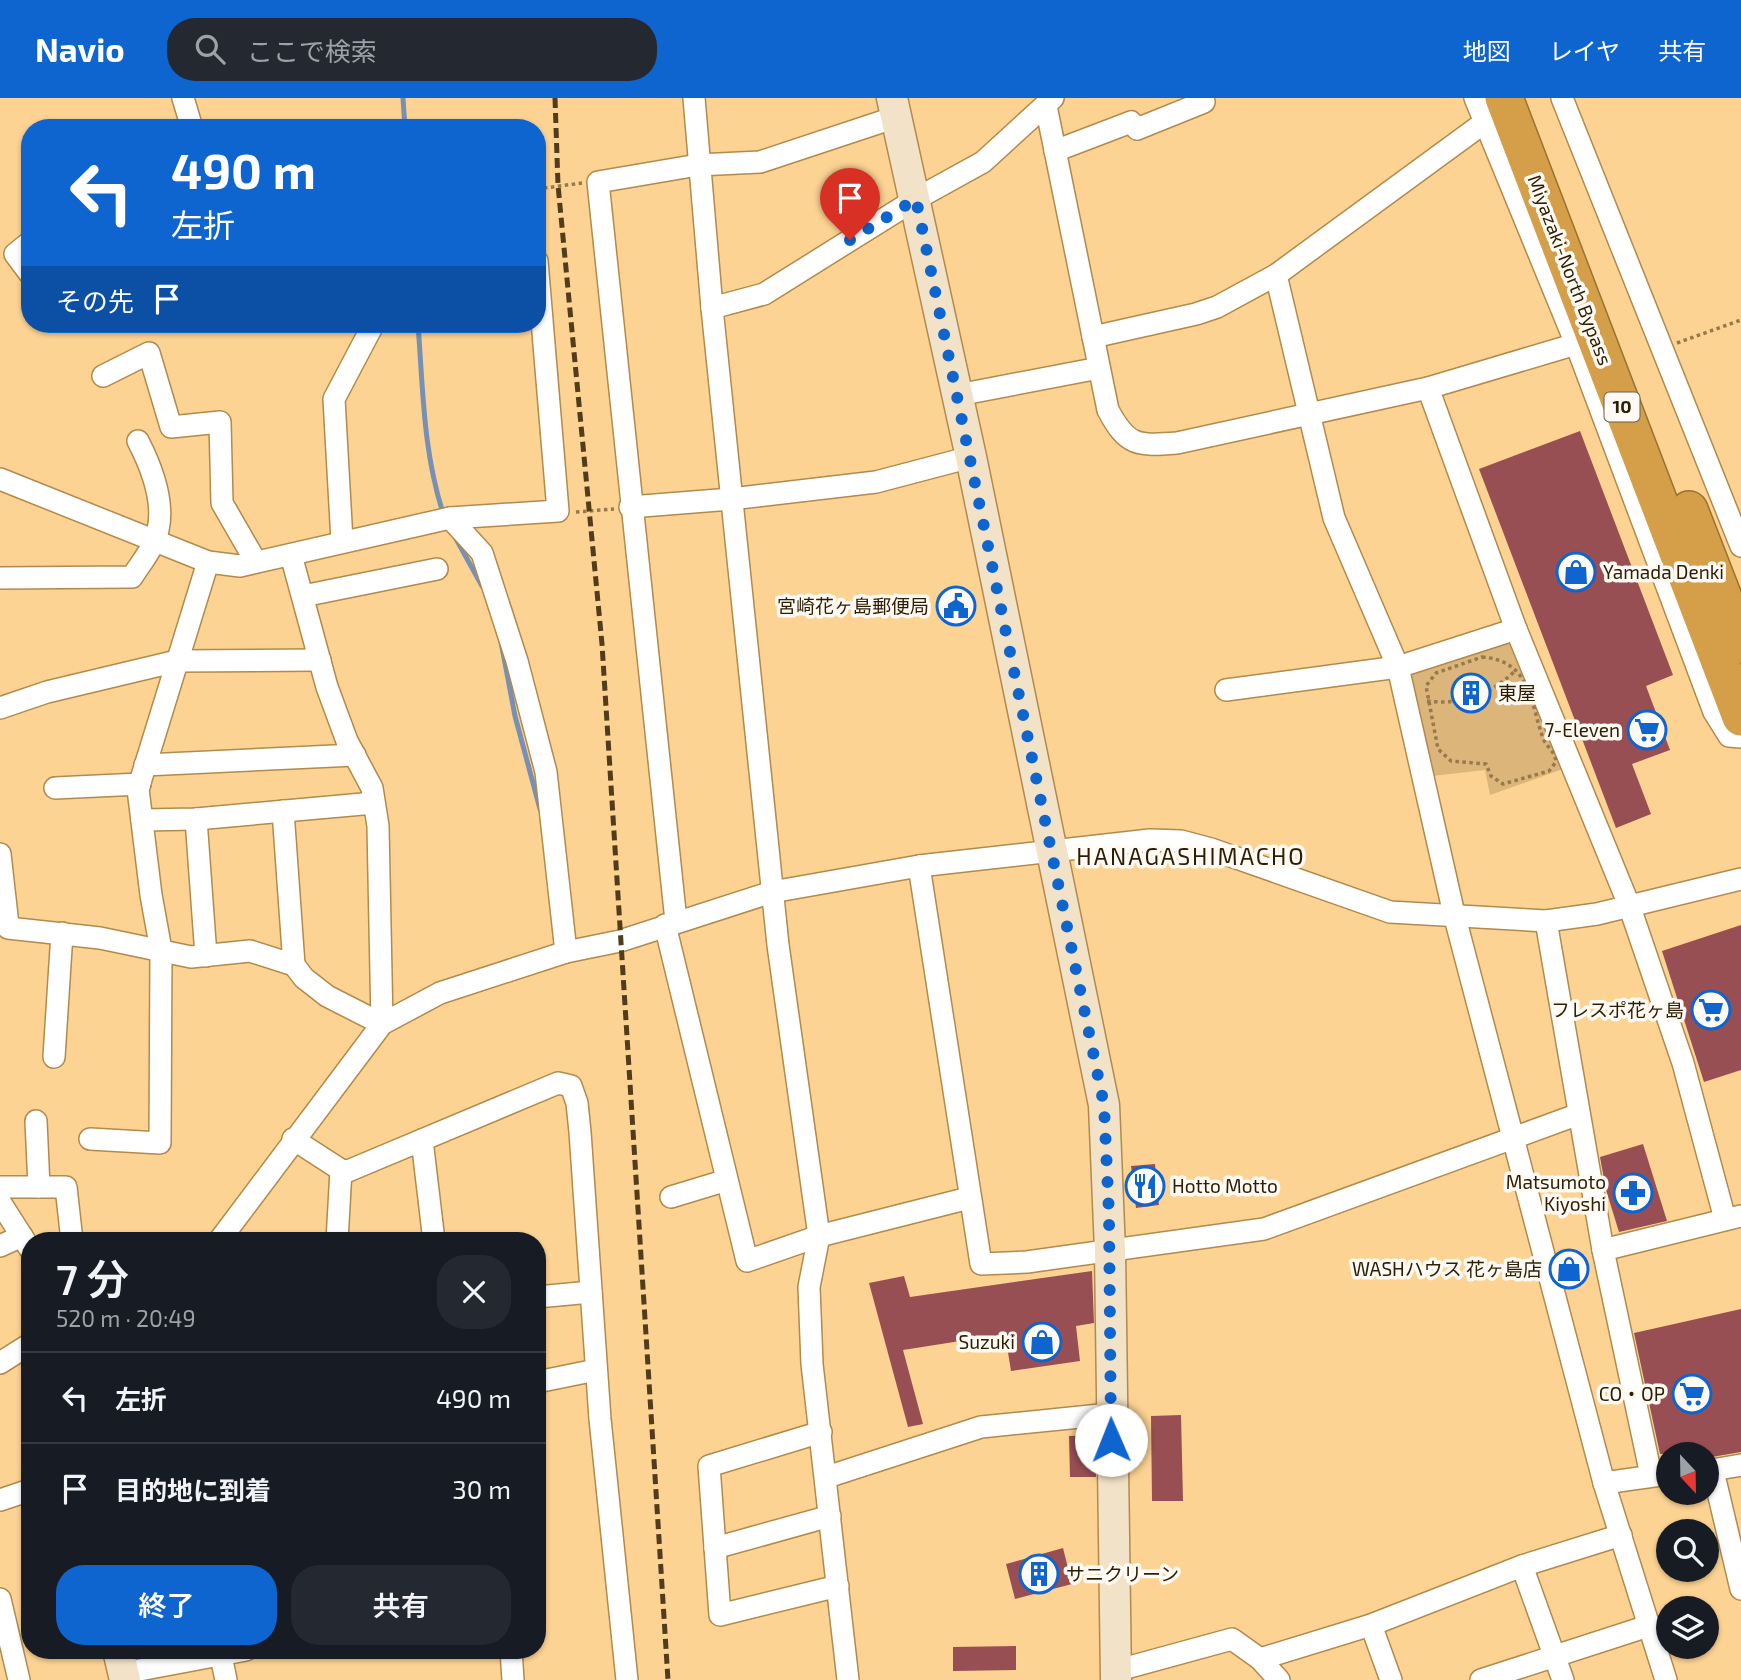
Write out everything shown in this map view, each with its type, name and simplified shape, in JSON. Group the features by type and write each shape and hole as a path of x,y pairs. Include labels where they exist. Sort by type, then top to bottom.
{"highway":[{"name":"Miyazaki-North Bypass","path":"1530,98 1739,633"},
{"name":"Miyazaki-North Bypass","path":"1494,110 1741,717"}],"street":[{"path":"183,98 189,119"},
{"path":"694,98 712,308 772,892 819,1236 809,1287 812,1364 827,1477 848,1680"},
{"path":"1475,98 1494,110 1576,344 1714,712 1730,736 1741,737"},
{"path":"1562,98 1660,350 1741,546"},
{"path":"712,308 764,294 916,199 983,162 1050,102"},
{"path":"1050,102 1055,151 1099,368 1108,410 1121,434 1146,445 1177,443 1428,388 1576,344"},
{"path":"1055,151 1131,122 1137,129 1204,102"},
{"path":"969,1198 819,1236 747,1261 671,923 598,182 698,165 760,162 894,107 971,457 1104,1105 1110,1251 1115,1675 1231,1639 1260,1659 1279,1680"},
{"path":"1093,337 1217,307 1276,275 1494,110"},
{"path":"21,249 15,254 21,262"},
{"path":"1276,275 1334,518 1398,667 1454,914 1604,1483 1666,1680"},
{"path":"342,541 334,399 369,333"},
{"path":"0,479 208,562 240,566 450,517 558,512 543,333"},
{"path":"103,376 149,353 171,427 220,422 222,503 256,562"},
{"path":"958,396 1099,368"},
{"path":"1428,388 1516,629 1629,905 1733,1218 1603,1250"},
{"path":"0,578 132,577 155,541 159,514 158,492 138,441"},
{"path":"630,507 731,499 876,482 971,457"},
{"path":"450,517 482,553 517,660 546,772 566,953"},
{"path":"291,555 327,687 372,788 378,826 382,1024"},
{"path":"90,1139 160,1143 161,950 142,820 143,774 208,562"},
{"path":"303,596 437,569"},
{"path":"1226,690 1398,667 1516,629"},
{"path":"0,708 47,692 177,661 320,660"},
{"path":"55,789 143,774 355,755"},
{"path":"142,820 196,819 374,803"},
{"path":"283,811 295,965 304,978 327,996 382,1024"},
{"path":"196,819 206,956"},
{"path":"226,1232 382,1024 440,993 566,953 620,941 772,892 919,866 1150,840 1181,841 1390,912 1546,920 1597,914 1741,879"},
{"path":"0,854 3,926 62,933 191,957 250,951 295,965"},
{"path":"919,866 981,1264 1027,1262 1264,1229 1579,1114"},
{"path":"1546,920 1603,1250 1656,1462"},
{"path":"54,1057 62,933"},
{"path":"293,1139 341,1170 348,1171 558,1083 571,1086 579,1123 596,1370 627,1680"},
{"path":"36,1121 39,1187"},
{"path":"422,1140 433,1232"},
{"path":"338,1232 341,1170"},
{"path":"671,1197 727,1180"},
{"path":"0,1187 66,1187 71,1232"},
{"path":"0,1202 21,1234"},
{"path":"0,1246 21,1243"},
{"path":"546,1296 591,1292"},
{"path":"0,1363 21,1350"},
{"path":"546,1380 596,1370"},
{"path":"827,1477 981,1427 1110,1414"},
{"path":"821,1432 709,1466 720,1615 838,1586"},
{"path":"1719,1469 1741,1465"},
{"path":"1604,1483 1656,1474"},
{"path":"0,1500 21,1493"},
{"path":"1719,1505 1741,1589"},
{"path":"715,1548 830,1516"},
{"path":"1260,1659 1371,1625 1522,1566 1622,1535"},
{"path":"1522,1566 1563,1680"},
{"path":"0,1599 19,1680"},
{"path":"1371,1625 1391,1680"},
{"path":"1481,1680 1648,1626"},
{"path":"122,1668 196,1659"},
{"path":"221,1659 226,1680"},
{"path":"512,1659 513,1680"}],"path":[{"path":"546,187 558,185"},
{"path":"1660,350 1741,320"},
{"path":"558,512 630,507"},
{"path":"1482,657 1498,660 1516,671 1526,685 1541,720 1545,742 1553,751 1556,762 1549,771 1509,785 1496,782 1486,764 1460,763 1444,756 1434,740 1426,685 1436,673 1482,657"},
{"path":"1427,701 1443,703 1472,699 1484,694 1516,671"}],"shaded area":[{"path":"1512,642 1563,769 1490,795 1485,770 1432,776 1407,676"}],"building":[{"name":"Yamada Denki","path":"1580,431 1673,675 1646,686 1670,750 1632,764 1651,814 1616,828 1479,469"},
{"name":"宮崎花ヶ島郵便局","path":"967,591 973,614 945,622 939,598"},
{"name":"フレスポ花ヶ島","path":"1741,925 1741,1070 1704,1082 1662,951"},
{"name":"Matsumoto Kiyoshi","path":"1643,1144 1667,1221 1619,1232 1606,1190 1600,1157"},
{"name":"Hotto Motto","path":"1155,1164 1159,1205 1136,1208 1131,1166"},
{"name":"WASHハウス 花ヶ島店","path":"1575,1251 1582,1283 1566,1287 1558,1255"},
{"name":"Suzuki","path":"1092,1271 1094,1323 1076,1326 1080,1361 1011,1371 1005,1334 903,1350 923,1424 908,1427 869,1283 904,1276 910,1297"},
{"name":"CO・OP","path":"1741,1309 1741,1452 1719,1456 1719,1442 1657,1442 1634,1333"},
{"path":"1181,1415 1183,1501 1152,1501 1151,1416"},
{"path":"1095,1435 1096,1477 1070,1477 1069,1436"},
{"name":"サニクリーン","path":"1063,1548 1072,1584 1015,1599 1006,1564"},
{"path":"1016,1646 1016,1670 953,1671 953,1647"}],"waterway":[{"path":"403,98 404,119"},
{"path":"419,333 428,445 444,516"},
{"path":"455,537 482,586"},
{"path":"501,642 515,716 540,809"}],"railway":[{"path":"555,98 558,185 602,644 668,1680"}],"place":[{"name":"Yamada Denki","path":"1576,572"},
{"name":"宮崎花ヶ島郵便局","path":"956,606"},
{"name":"東屋","path":"1471,693"},
{"name":"7-Eleven","path":"1647,730"},
{"name":"フレスポ花ヶ島","path":"1711,1010"},
{"name":"Hotto Motto","path":"1145,1186"},
{"name":"Matsumoto Kiyoshi","path":"1633,1193"},
{"name":"WASHハウス 花ヶ島店","path":"1569,1269"},
{"name":"Suzuki","path":"1042,1342"},
{"name":"CO・OP","path":"1692,1394"},
{"name":"サニクリーン","path":"1039,1574"}],"district":[{"name":"HANAGASHIMACHO","path":"1191,857"}],"route":[{"path":"850,240 916,199 1084,997 1104,1105 1109,1214 1111,1440"}]}
